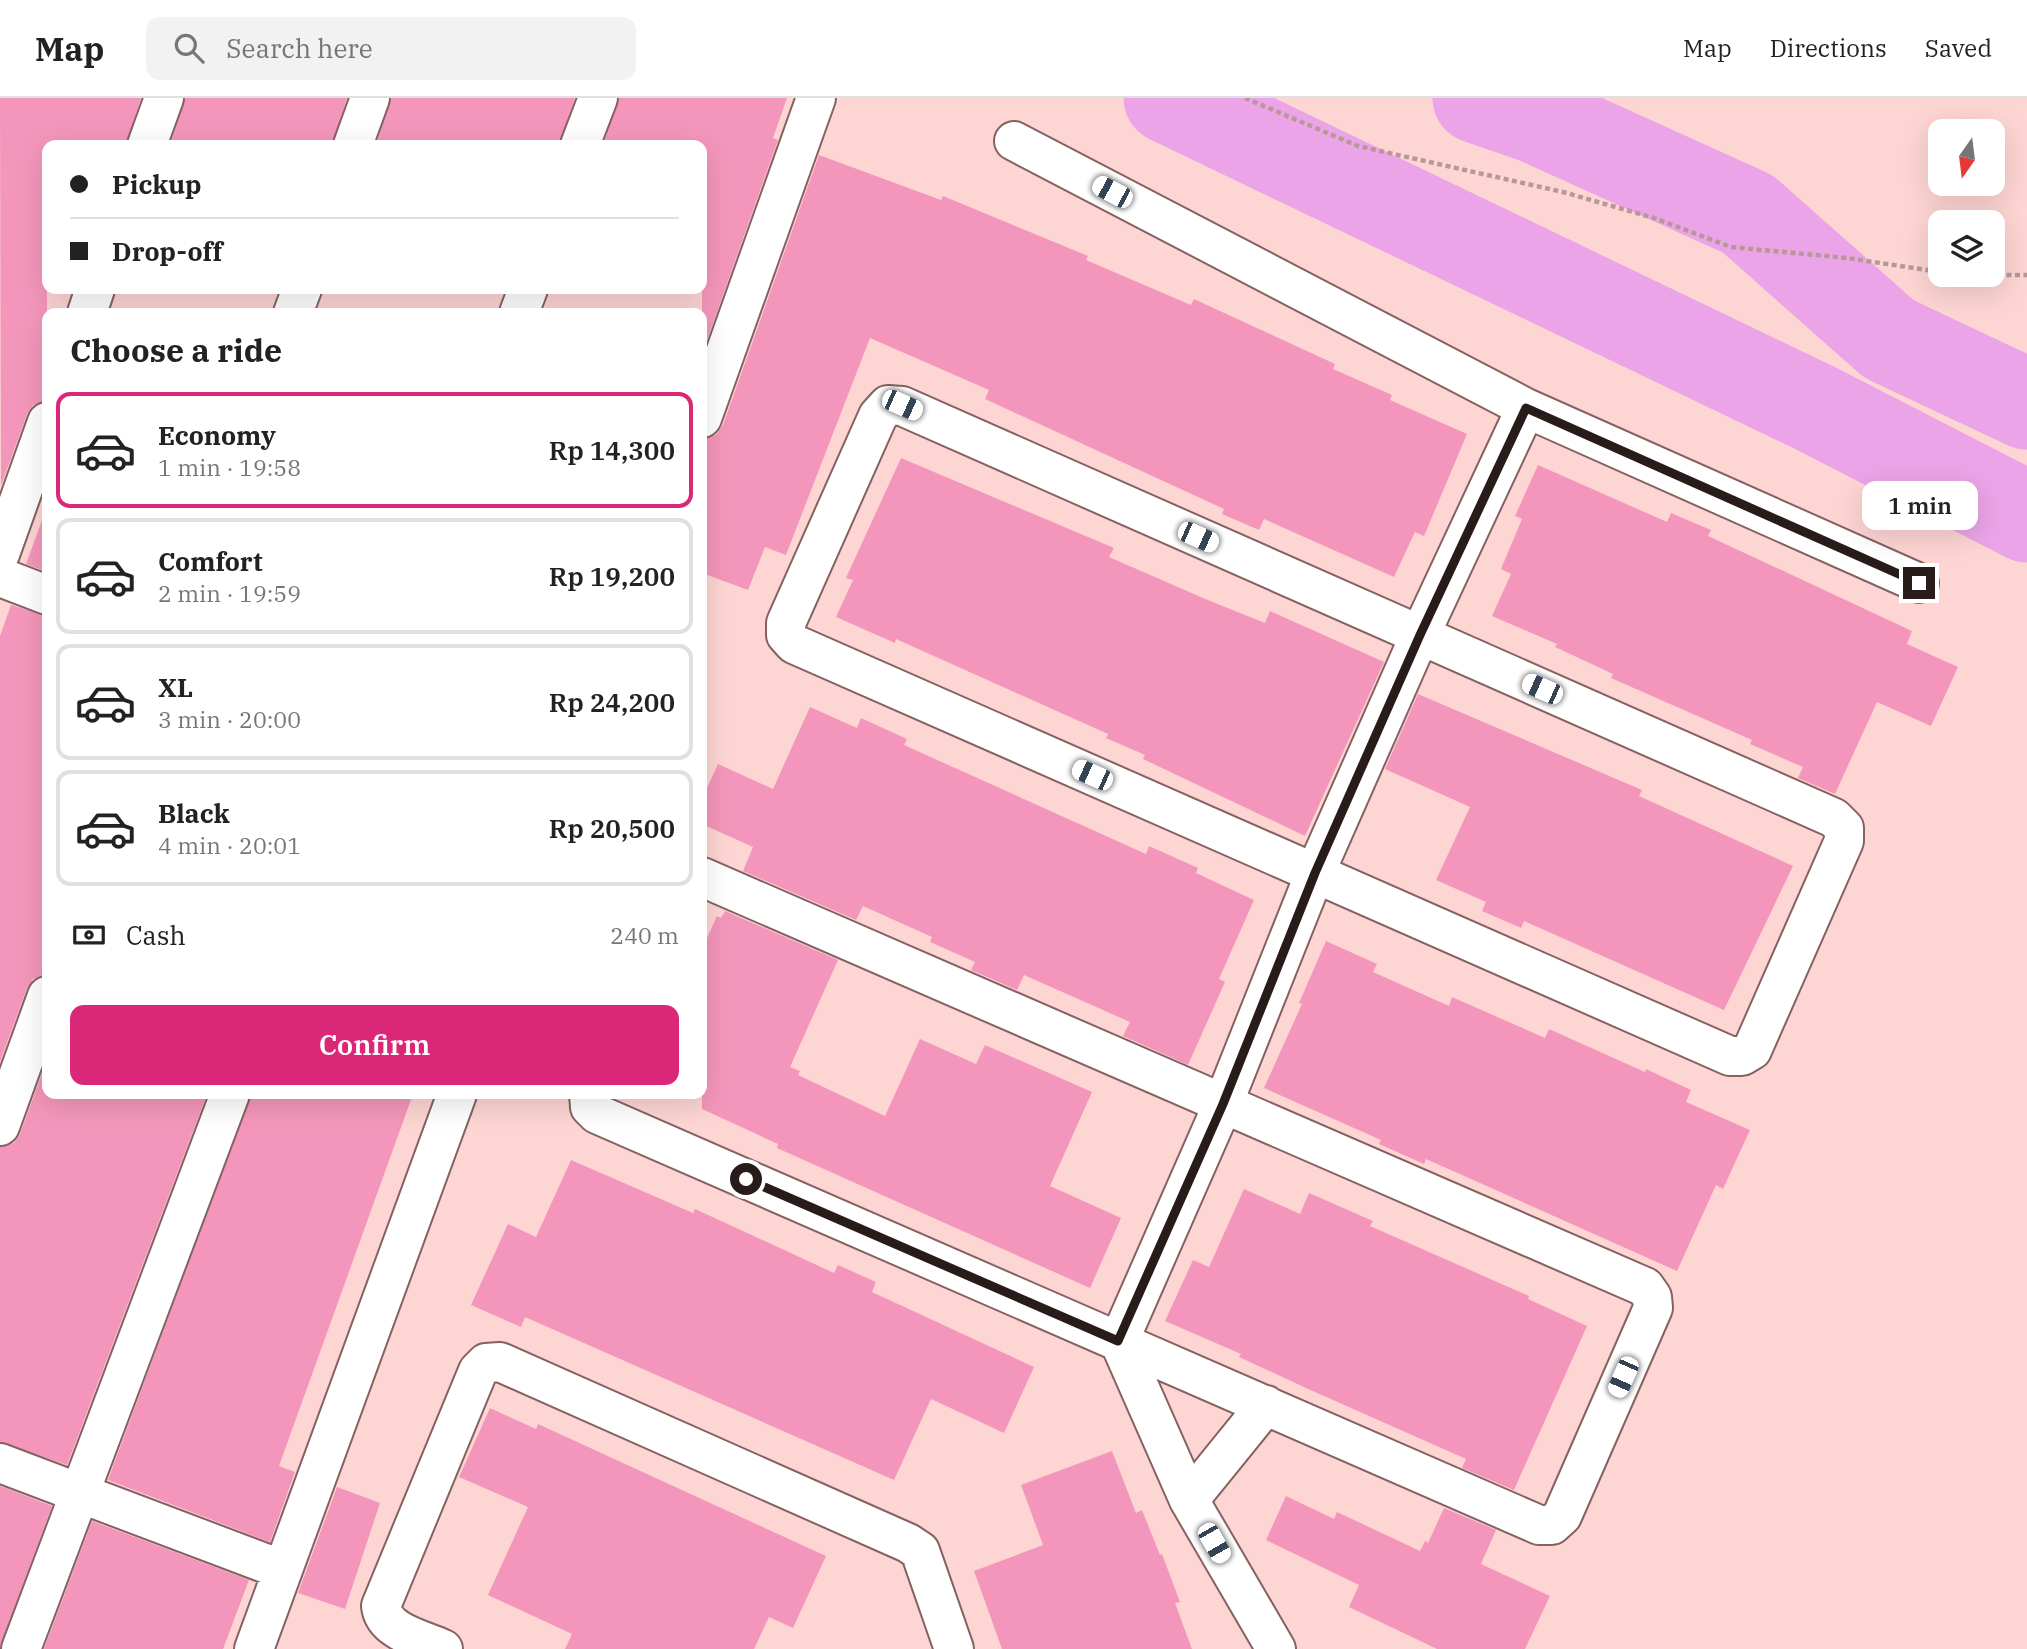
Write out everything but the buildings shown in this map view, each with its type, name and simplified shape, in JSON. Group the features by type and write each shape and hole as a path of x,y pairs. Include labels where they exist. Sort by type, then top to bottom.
{"street":[{"path":"149,140 164,98"},
{"path":"355,140 370,98"},
{"path":"582,140 598,98"},
{"path":"707,404 816,98"},
{"path":"1014,141 1526,408 1919,583"},
{"path":"888,405 902,405 1834,818 1843,828 1844,841 1752,1049 1742,1056 1730,1056 1315,873 794,644 786,635 786,623 877,416 888,405"},
{"path":"1276,1649 1189,1500 1118,1341 1223,1104 1315,873 1420,635 1526,408"},
{"path":"0,554 42,436"},
{"path":"0,578 42,593"},
{"path":"589,1099 590,1107 597,1114 1539,1525 1552,1525 1562,1516 1653,1308 1652,1297 1645,1287 707,879"},
{"path":"0,1125 42,1010"},
{"path":"21,1649 228,1099"},
{"path":"254,1649 455,1099"},
{"path":"443,1649 389,1626 382,1618 380,1606 478,1371 486,1363 500,1362 908,1543 920,1551 954,1649"},
{"path":"1189,1500 1266,1405"},
{"path":"0,1463 283,1570"}],"path":[{"path":"1245,98 1358,146 1563,192 1654,218 1731,247 1847,258 1928,270"},
{"path":"2005,276 2027,275"}],"waterway":[{"path":"1169,98 1813,407 2027,517"},
{"path":"1478,98 1536,118 1748,214 1889,339 2027,404"}],"route":[{"path":"746,1179 1118,1341 1223,1104 1315,873 1420,635 1526,408 1919,583"}]}
